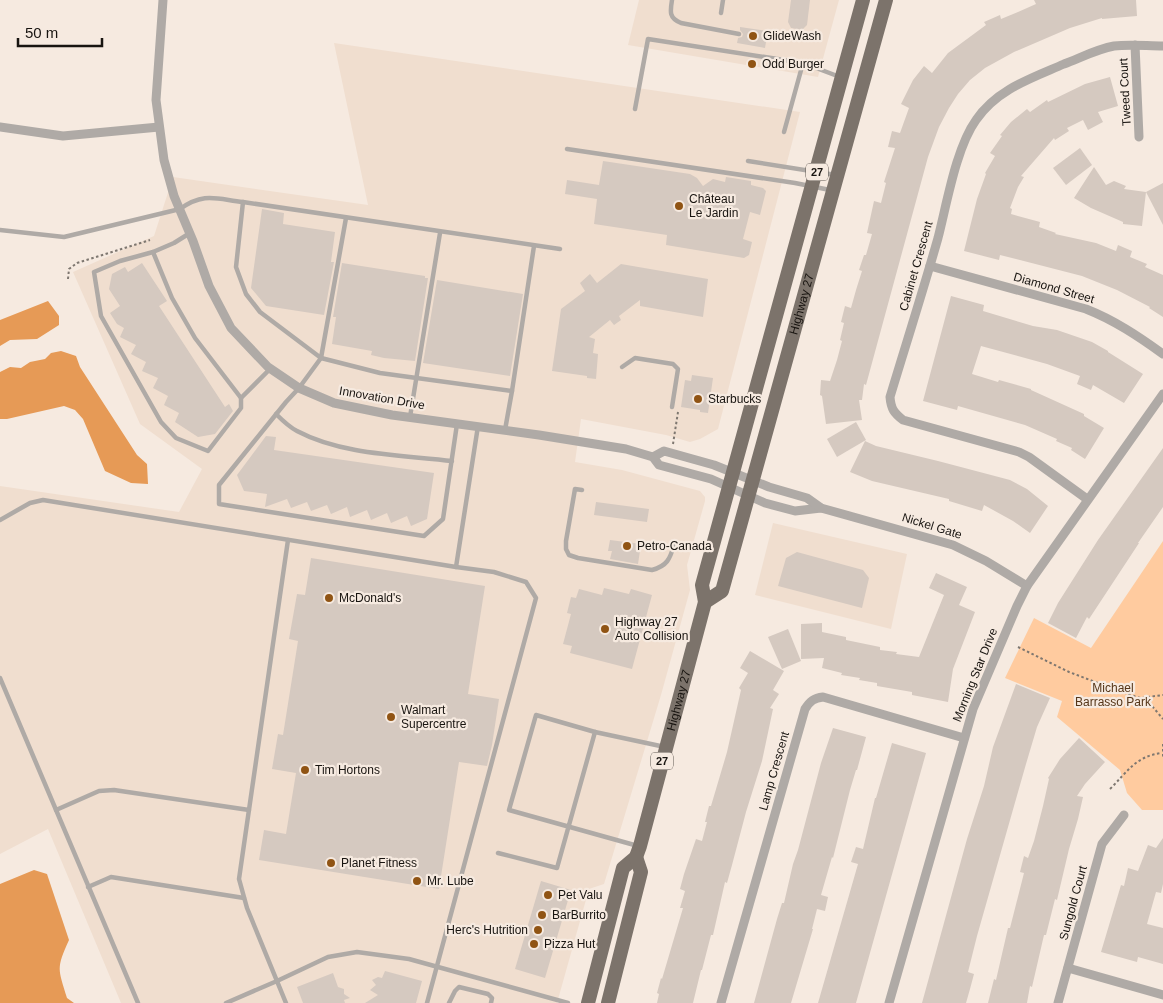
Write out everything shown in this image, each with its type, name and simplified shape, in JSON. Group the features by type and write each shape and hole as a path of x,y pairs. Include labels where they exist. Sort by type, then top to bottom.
{"main road":[{"name":"Highway 27","path":"608,1003 640,872 638,852 705,602 702,585 863,0"},
{"name":"Highway 27","path":"705,602 722,591 886,0"},
{"name":"Highway 27","path":"588,1003 623,868 638,852"}],"street":[{"name":"Innovation Drive","path":"163,0 156,100 164,160 209,286 231,328 270,369 299,388 334,403 410,417 626,449 653,457 660,465 711,479 729,487"},
{"name":"Tweed Court","path":"1135,45 1139,137"},
{"name":"Cabinet Crescent","path":"1088,500 1029,457 1019,452 903,420 890,407 890,397 964,145 970,130 985,108 1002,94 1020,83 1093,52 1114,46 1163,46"},
{"path":"0,127 64,136 159,127"},
{"name":"Diamond Street","path":"930,266 1102,315 1163,354"},
{"name":"Morning Star Drive","path":"889,1003 964,738 983,683 1027,586 1163,394"},
{"name":"Innovation Drive","path":"653,457 664,451 714,465 752,480"},
{"name":"Nickel Gate","path":"752,480 807,498 821,508 953,544 986,561 1027,586"},
{"name":"Nickel Gate","path":"729,487 765,503 795,511 821,508"},
{"name":"Lamp Crescent","path":"721,1003 805,709 810,702 816,698 823,697 964,738"},
{"name":"Sungold Court","path":"1058,1003 1102,844 1124,815"},
{"path":"1068,968 1163,995"}],"lane":[{"path":"672,0 671,15 674,20 739,34"},
{"path":"721,14 723,0"},
{"path":"767,38 775,39 782,33"},
{"path":"635,109 648,39 803,63 841,77"},
{"path":"784,132 803,63"},
{"path":"567,148 812,186 832,191"},
{"path":"748,161 837,175"},
{"path":"0,230 64,237 180,209 192,200 204,197 560,250"},
{"path":"243,202 236,268 246,294 260,312 321,358 380,374 416,377 512,391"},
{"path":"346,218 321,358 299,388 219,485 220,504 424,536 443,519 457,424"},
{"path":"153,252 172,298 195,338 241,398 241,408 208,451 176,438 161,422 101,316 94,272 120,261 153,252 174,243 190,233"},
{"path":"410,417 440,233"},
{"path":"505,430 534,246"},
{"path":"622,367 635,358 673,364 678,370 678,377 672,407"},
{"path":"241,398 270,369"},
{"path":"276,414 296,430 324,443 362,450 452,461"},
{"path":"456,567 478,426"},
{"path":"582,490 575,489 566,549 569,555 652,570 661,568 670,559 674,545"},
{"path":"0,520 30,503 43,500 494,572 526,582 536,598 427,1003"},
{"path":"286,1003 244,898 239,880 288,540"},
{"path":"0,678 138,1003"},
{"path":"638,852 568,827 509,810 511,800 536,715 595,732 666,748"},
{"path":"498,853 557,868 595,732"},
{"path":"56,810 99,791 114,790 249,810"},
{"path":"88,887 111,877 244,898"},
{"path":"226,1003 278,982 328,957 357,952 409,959 568,1003"},
{"path":"449,1003 458,987 488,994 492,998 491,1003"}],"path":[{"path":"68,279 69,269 76,263 150,240"},
{"path":"672,407 679,408 673,446"},
{"path":"1018,647 1095,683 1140,698 1152,706 1163,719"},
{"path":"1140,698 1163,695"},
{"path":"1163,744 1163,759"},
{"path":"1110,790 1137,761 1145,756 1162,753"}],"shaded area":[{"path":"639,0 839,0 818,77 628,45"},
{"path":"334,43 800,112 718,429 690,442 666,435 581,419 575,462 622,470 700,491 705,497 705,501 687,565 690,590 661,695 604,884 589,889 557,1003 121,1003 48,829 0,854 0,486 179,512 202,469 140,424 73,272 154,236 173,177 368,205"},
{"path":"48,301 59,316 59,325 37,339 10,340 0,346 0,320"},
{"path":"61,351 76,356 80,367 137,455 147,464 148,484 131,483 105,471 83,419 75,410 64,406 0,419 0,372 10,367 21,368 30,362 45,359 51,353"},
{"path":"773,523 907,554 891,629 755,595"},
{"path":"34,870 47,874 69,940 60,963 60,974 67,998 74,1003 0,1003 0,884"}],"green space":[{"name":"Michael Barrasso Park","path":"1163,541 1163,810 1142,810 1127,793 1120,770 1057,717 1062,701 1005,678 1034,618 1091,648"}],"building":[{"path":"791,0 810,0 807,25 802,30 791,28 788,22"},
{"path":"1034,0 1136,0 1137,16 1102,18 1070,28 1014,52 985,68 970,80 958,94 939,127 928,157 866,385 864,384 862,400 859,400 862,420 826,424 822,396 820,395 821,380 830,381 837,360 842,341 840,340 844,323 841,322 845,306 851,308 862,271 859,270 872,234 867,233 874,201 881,203 886,183 884,182 895,148 888,147 892,131 900,133 909,108 901,104 913,80 924,66 932,73 948,53 986,25 984,22 1000,15 1001,19 1018,12 1036,4"},
{"name":"GlideWash","path":"740,27 768,31 763,37 766,42 765,48 737,43 738,38 742,37 743,34"},
{"path":"1110,77 1118,106 1098,112 1103,122 1088,130 1083,120 1067,128 1069,131 1055,140 1054,138 1021,176 1024,177 1010,208 1012,209 1011,214 1040,222 1039,227 1055,234 1096,243 1116,251 1118,245 1132,251 1130,257 1147,264 1145,267 1163,275 1163,317 1150,307 1117,290 1082,276 1000,255 999,260 964,251 985,173 995,156 990,153 1002,136 1000,135 1011,122 1027,109 1030,112 1047,100 1048,102 1085,84"},
{"path":"1080,148 1092,165 1066,185 1053,168"},
{"name":"Château Le Jardin","path":"603,161 690,174 697,178 703,186 713,179 725,182 726,177 751,181 751,185 763,188 766,191 760,215 750,212 743,239 752,242 749,255 744,258 666,245 667,235 594,224 597,199 565,194 567,180 599,185"},
{"path":"1094,167 1106,185 1114,181 1126,186 1124,189 1146,192 1142,226 1123,224 1123,222 1091,208 1074,198"},
{"path":"1163,183 1163,225 1146,192"},
{"path":"262,209 284,213 283,224 335,232 331,262 334,262 324,315 266,306 251,288"},
{"path":"142,263 167,301 159,306 225,407 229,404 233,411 215,434 198,437 175,422 179,413 164,405 168,396 153,388 158,378 142,371 146,362 131,354 136,345 120,337 124,328 117,324 110,313 120,306 109,289 112,274 125,267 128,272"},
{"path":"342,263 428,278 415,361 384,358 371,355 372,351 332,344 336,317 333,317"},
{"path":"621,264 708,279 703,317 640,306 640,300 619,316 621,320 614,325 610,320 589,337 595,339 593,353 598,354 596,379 552,371 561,309 585,291 580,283 590,274 597,283"},
{"path":"437,280 523,294 510,376 423,363"},
{"path":"951,296 984,305 983,311 1033,326 1057,330 1092,342 1143,374 1124,403 1093,385 1091,390 1077,384 1080,376 1047,364 981,346 972,374 1031,389 1084,414 1084,416 1104,428 1085,459 1071,450 1072,448 1056,441 1057,439 1025,425 958,406 957,410 923,401"},
{"path":"692,375 713,378 708,413 681,407 685,380 691,381"},
{"path":"856,422 866,440 837,457 827,439"},
{"path":"266,436 276,437 274,450 434,473 427,519 411,526 407,516 391,523 387,513 371,520 367,510 350,517 347,507 331,514 327,505 311,511 307,502 291,508 287,499 265,507 267,494 244,491 237,475"},
{"path":"865,441 876,446 1010,480 1027,489 1048,506 1030,533 984,505 982,511 949,501 949,499 872,481 850,472"},
{"path":"1163,448 1163,507 1089,619 1087,617 1076,638 1048,623 1058,603 1098,540"},
{"name":"Petro-Canada","path":"596,502 649,509 647,522 594,515"},
{"path":"610,540 641,544 638,564 610,559 612,551 608,551"},
{"path":"797,552 863,570 869,578 862,608 778,586 786,558"},
{"name":"Walmart Supercentre","path":"311,558 485,586 468,694 499,699 487,766 459,762 439,889 259,860 264,830 286,834 296,773 272,769 278,734 283,735 298,641 289,639 297,594 305,595"},
{"path":"936,573 967,587 959,605 975,612 953,669 948,702 912,695 912,692 877,686 877,683 841,675 842,673 822,668 824,658 801,659 801,624 822,623 822,632 846,637 846,640 880,647 880,650 919,657 944,595 929,588"},
{"name":"Highway 27 Auto Collision","path":"604,588 629,594 631,589 652,595 632,669 570,653 572,646 563,644 571,614 567,613 571,597 576,598 579,589 602,595"},
{"path":"788,629 801,661 782,669 768,637"},
{"path":"750,651 784,671 773,690 779,694 770,708 773,709 762,761 727,883 725,882 713,935 711,935 693,1003 657,1003 659,994 657,993 661,978 683,908 680,908 685,891 680,889 696,839 702,841 709,806 711,806 727,752 741,690 739,688 748,673 740,668"},
{"path":"1016,684 1050,698 1037,727 977,936 968,972 974,974 966,1003 922,1003 967,839 984,786 993,747"},
{"path":"833,728 866,737 821,895 828,897 825,911 817,909 791,1003 754,1003 777,919 782,903 784,903 821,763"},
{"path":"1079,738 1105,762 1077,796 1083,797 1078,819 1057,900 1055,899 1046,935 1044,935 1027,1003 988,1003 994,979 996,980 1008,928 1010,928 1024,873 1020,872 1024,856 1028,858 1034,841 1048,778 1060,759"},
{"path":"892,743 926,753 856,1003 818,1003 858,864 851,862 856,847 863,849 875,798"},
{"path":"1163,838 1163,884 1161,893 1156,892 1147,924 1163,928 1163,964 1138,957 1137,962 1101,952 1121,885 1124,886 1128,868 1138,871 1148,845 1156,848"},
{"path":"541,881 571,890 545,978 515,969"},
{"path":"385,971 422,981 416,1003 365,1003 378,995 370,990 376,985 372,980 378,977 382,978"},
{"path":"333,973 338,987 344,989 344,994 350,998 344,1000 345,1003 303,1003 297,987"}],"place":[{"name":"GlideWash","path":"753,36"},
{"name":"Odd Burger","path":"752,64"},
{"name":"Château Le Jardin","path":"679,206"},
{"name":"Starbucks","path":"698,399"},
{"name":"Petro-Canada","path":"627,546"},
{"name":"McDonald's","path":"329,598"},
{"name":"Highway 27 Auto Collision","path":"605,629"},
{"name":"Walmart Supercentre","path":"391,717"},
{"name":"Tim Hortons","path":"305,770"},
{"name":"Planet Fitness","path":"331,863"},
{"name":"Mr. Lube","path":"417,881"},
{"name":"Pet Valu","path":"548,895"},
{"name":"BarBurrito","path":"542,915"},
{"name":"Herc's Hutrition","path":"538,930"},
{"name":"Pizza Hut","path":"534,944"}]}
